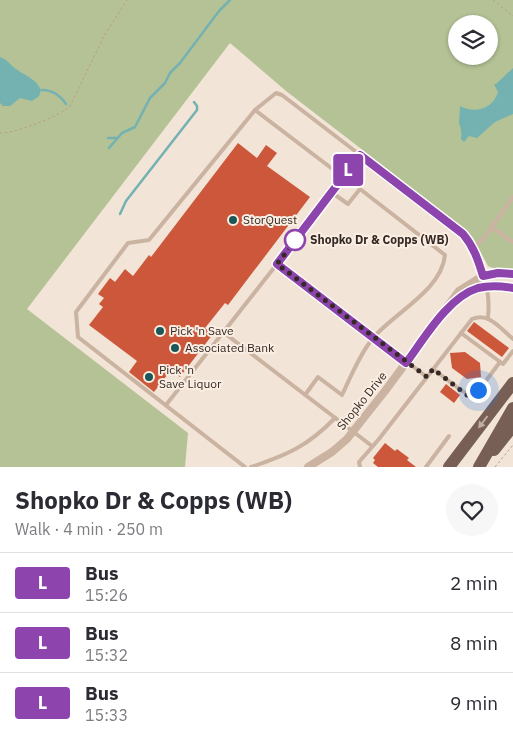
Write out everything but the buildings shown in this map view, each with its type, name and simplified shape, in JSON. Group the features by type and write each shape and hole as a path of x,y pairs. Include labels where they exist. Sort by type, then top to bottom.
{"main road":[{"path":"449,467 513,383"},
{"path":"480,467 513,408"},
{"path":"480,467 513,426"}],"street":[{"name":"Shopko Drive","path":"308,467 332,452 353,431 459,291 483,276 498,273 513,274"},
{"name":"Shopko Drive","path":"442,315 470,292 485,286"},
{"path":"485,286 513,288"}],"lane":[{"path":"245,467 78,337 76,312 128,243 149,240 255,110 271,96 276,93 282,95 463,234 473,248 483,276 489,306 488,317"},
{"path":"255,110 343,177"},
{"path":"166,405 360,155"},
{"path":"305,395 318,377 342,395 362,355 373,338 425,292 444,264 445,255 360,189 348,204 331,192"},
{"path":"473,248 483,239 513,197"},
{"path":"491,226 513,242"},
{"path":"277,264 427,377"},
{"path":"360,467 359,462 472,319 479,316 488,317 513,340"},
{"path":"223,332 372,446"},
{"path":"461,333 503,364 513,351"},
{"path":"433,369 467,395 472,395 476,394 500,362"},
{"path":"251,467 282,457 303,446 335,418"},
{"path":"426,467 449,436"}],"path":[{"path":"0,133 15,132 61,112 70,106 104,36 127,0"},
{"path":"493,0 513,16"},
{"path":"495,467 513,445"}],"green space":[{"path":"0,0 513,0 513,269 488,266 473,238 464,228 286,91 230,43 27,309 188,433 185,467 0,467"}],"water":[{"path":"0,57 36,83 41,90 39,96 32,101 20,98 10,106 3,106 0,103"},
{"path":"513,68 513,114 495,122 477,138 469,136 464,142 461,139 459,123 460,106 477,110 488,106 496,98 498,92 494,84"}],"waterway":[{"path":"109,148 122,133 135,127 150,98 165,83 170,73 180,63 219,11 230,0"},
{"path":"42,90 56,94 66,104"},
{"path":"120,214 126,201 197,110 194,102"},
{"path":"108,138 116,138"}],"bus line":[{"name":"L","path":"513,274 498,273 483,276 471,243 463,234 360,155 277,264 406,363 442,315 458,300 478,288 504,286 513,288"}],"place":[{"name":"StorQuest","path":"233,220"},
{"name":"Shopko Dr & Copps (WB)","path":"295,240"},
{"name":"Pick 'n Save","path":"160,331"},
{"name":"Associated Bank","path":"175,348"},
{"name":"Pick 'n Save Liquor","path":"149,377"}],"route":[{"path":"295,240 298,237 277,264 427,377 433,369 467,395 476,394 478,390"}]}
